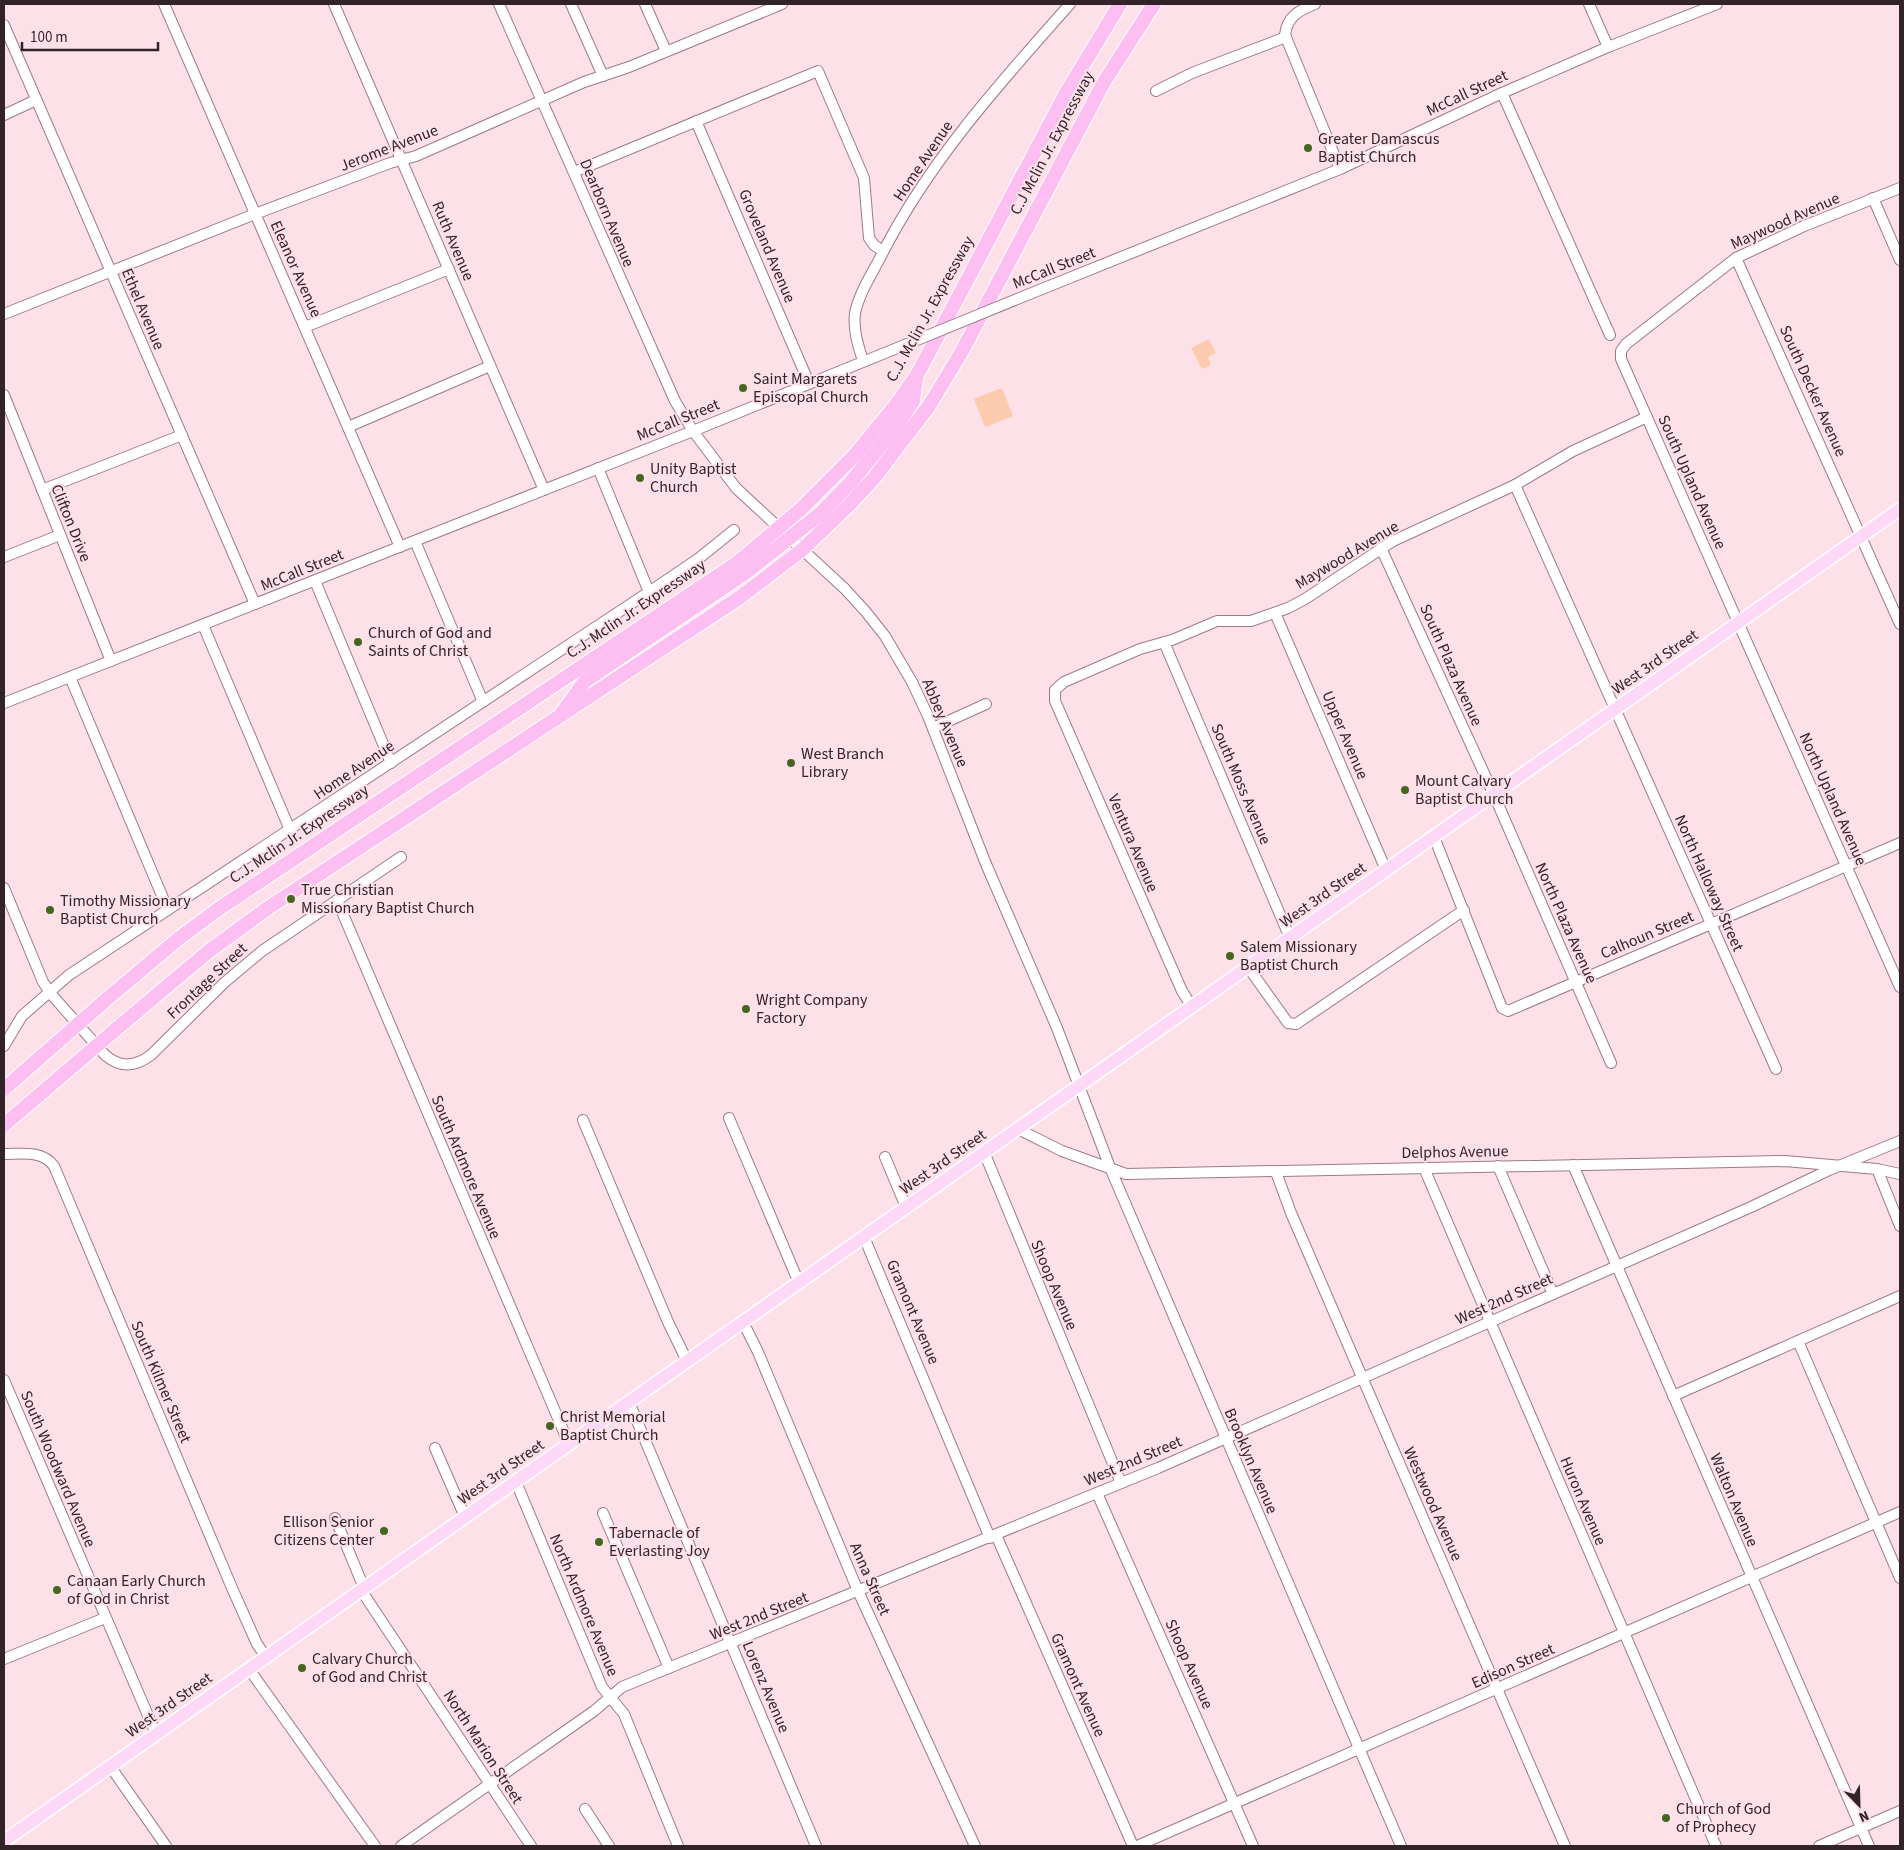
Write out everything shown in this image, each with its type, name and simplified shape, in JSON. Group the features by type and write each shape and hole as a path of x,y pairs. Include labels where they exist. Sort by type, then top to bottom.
{"highway":[{"name":"C.J. Mclin Jr. Expressway","path":"4,1089 178,939 217,910 736,563 779,529 854,456 896,405 917,375 1066,93 1120,4"},
{"name":"C.J Mclin Jr. Expressway","path":"802,550 850,504 900,444 934,398 1104,82 1154,4"},
{"path":"560,717 585,681 745,573 820,514 851,482 897,426 913,401 917,375"},
{"path":"4,1125 121,1025 238,930 739,598 802,550"}],"main road":[{"name":"West 3rd Street","path":"4,1841 1900,509"}],"street":[{"name":"Eleanor Avenue","path":"164,4 400,547"},
{"name":"Ruth Avenue","path":"334,4 544,490"},
{"name":"Dearborn Avenue","path":"499,4 659,369 693,431"},
{"path":"571,4 603,76"},
{"path":"645,4 666,51"},
{"name":"Jerome Avenue","path":"4,314 255,214 416,156 542,101 782,4"},
{"name":"Home Avenue","path":"863,361 855,329 855,316 858,303 883,251 919,190 964,127 1070,4"},
{"path":"1315,4 1300,10 1293,16 1286,28 1286,37 1340,168"},
{"path":"1589,4 1608,47"},
{"name":"McCall Street","path":"4,703 693,431 1340,168 1502,93 1608,47 1717,4"},
{"name":"Ethel Avenue","path":"4,26 255,604"},
{"path":"1156,91 1192,73 1286,37"},
{"path":"574,172 818,71 864,178 869,238 874,245 883,251"},
{"path":"1502,93 1610,335"},
{"path":"4,115 36,100"},
{"name":"Groveland Avenue","path":"696,121 809,383"},
{"name":"Maywood Avenue","path":"1621,351 1626,344 1736,258 1804,226 1900,188"},
{"path":"1873,198 1900,260"},
{"name":"South Decker Avenue","path":"1736,258 1900,624"},
{"path":"305,327 449,270"},
{"name":"South Upland Avenue","path":"1621,351 1621,359 1738,623"},
{"path":"348,427 490,366"},
{"name":"Clifton Drive","path":"4,396 111,661"},
{"name":"Maywood Avenue","path":"1055,690 1064,682 1145,647 1164,642 1217,621 1241,623 1275,612 1305,599 1381,548 1515,485 1573,451 1647,417"},
{"name":"Abbey Avenue","path":"693,431 736,488 845,589 885,636 912,682 933,728 986,864 1044,998 1079,1086"},
{"path":"42,490 182,435"},
{"path":"598,468 649,592"},
{"name":"North Halloway Street","path":"1515,485 1776,1070"},
{"name":"Home Avenue","path":"4,1046 22,1016 70,975 649,592 698,559 734,530"},
{"path":"4,557 60,535"},
{"path":"415,541 483,702"},
{"name":"South Plaza Avenue","path":"1381,548 1494,795"},
{"path":"315,581 391,763"},
{"name":"Upper Avenue","path":"1275,612 1386,870"},
{"name":"North Upland Avenue","path":"1738,623 1900,987"},
{"path":"203,625 290,830"},
{"name":"South Moss Avenue","path":"1164,642 1290,938"},
{"path":"70,677 168,910"},
{"name":"Ventura Avenue","path":"1055,690 1055,701 1182,991 1192,1007"},
{"path":"933,728 986,704"},
{"name":"North Plaza Avenue","path":"1494,795 1612,1063"},
{"path":"1248,967 1288,1023 1296,1024 1464,910 1434,837"},
{"name":"Calhoun Street","path":"1464,910 1502,1008 1506,1010 1576,982 1900,843"},
{"name":"Frontage Street","path":"4,888 49,992 104,1055 120,1064 134,1064 151,1055 246,964 401,857"},
{"name":"South Ardmore Avenue","path":"337,900 569,1444"},
{"name":"Brooklyn Avenue","path":"1079,1086 1111,1170 1224,1438 1401,1846"},
{"path":"729,1118 799,1283"},
{"path":"583,1120 668,1322 687,1361"},
{"name":"Delphos Avenue","path":"1018,1129 1062,1151 1126,1174 1785,1161 1877,1169 1900,1174"},
{"name":"West 2nd Street","path":"401,1846 594,1711 622,1687 993,1537 1121,1483 1362,1379 1900,1141"},
{"name":"Shoop Avenue","path":"984,1152 1121,1483"},
{"name":"South Kilmer Street","path":"4,1154 37,1154 49,1160 54,1166 232,1588 255,1639 266,1657"},
{"path":"885,1157 906,1207"},
{"name":"Walton Avenue","path":"1574,1165 1751,1578 1869,1846"},
{"path":"1498,1166 1553,1294"},
{"name":"Huron Avenue","path":"1424,1168 1716,1846"},
{"path":"1877,1169 1900,1226"},
{"name":"Westwood Avenue","path":"1276,1172 1291,1213 1362,1379 1565,1846"},
{"name":"Gramont Avenue","path":"864,1237 993,1537 1133,1846"},
{"path":"1673,1396 1900,1296"},
{"name":"Anna Street","path":"744,1322 858,1591 975,1846"},
{"path":"1798,1341 1900,1578"},
{"name":"South Woodward Avenue","path":"4,1380 156,1734"},
{"name":"Lorenz Avenue","path":"629,1402 816,1846"},
{"path":"435,1448 465,1517"},
{"name":"North Ardmore Avenue","path":"516,1482 602,1687 624,1714 678,1846"},
{"name":"Shoop Avenue","path":"1097,1493 1253,1846"},
{"name":"Edison Street","path":"1137,1846 1900,1512"},
{"path":"603,1513 668,1668"},
{"name":"North Marion Street","path":"335,1518 362,1589 531,1846"},
{"path":"4,1659 105,1618"},
{"path":"249,1669 375,1846"},
{"path":"110,1766 166,1846"},
{"path":"585,1809 609,1846"},
{"path":"1819,1846 1900,1811"}],"shaded area":[{"path":"1209,339 1216,353 1208,357 1211,365 1202,369 1191,348"},
{"path":"1002,388 1013,416 985,427 974,399"}],"place":[{"name":"Greater Damascus Baptist Church","path":"1308,148"},
{"name":"Saint Margarets Episcopal Church","path":"743,388"},
{"name":"Unity Baptist Church","path":"640,478"},
{"name":"Church of God and Saints of Christ","path":"358,642"},
{"name":"West Branch Library","path":"791,763"},
{"name":"Mount Calvary Baptist Church","path":"1405,790"},
{"name":"True Christian Missionary Baptist Church","path":"291,899"},
{"name":"Timothy Missionary Baptist Church","path":"50,910"},
{"name":"Salem Missionary Baptist Church","path":"1230,956"},
{"name":"Wright Company Factory","path":"746,1009"},
{"name":"Christ Memorial Baptist Church","path":"550,1426"},
{"name":"Ellison Senior Citizens Center","path":"384,1531"},
{"name":"Tabernacle of Everlasting Joy","path":"599,1542"},
{"name":"Canaan Early Church of God in Christ","path":"57,1590"},
{"name":"Calvary Church of God and Christ","path":"302,1668"},
{"name":"Church of God of Prophecy","path":"1666,1818"}]}
